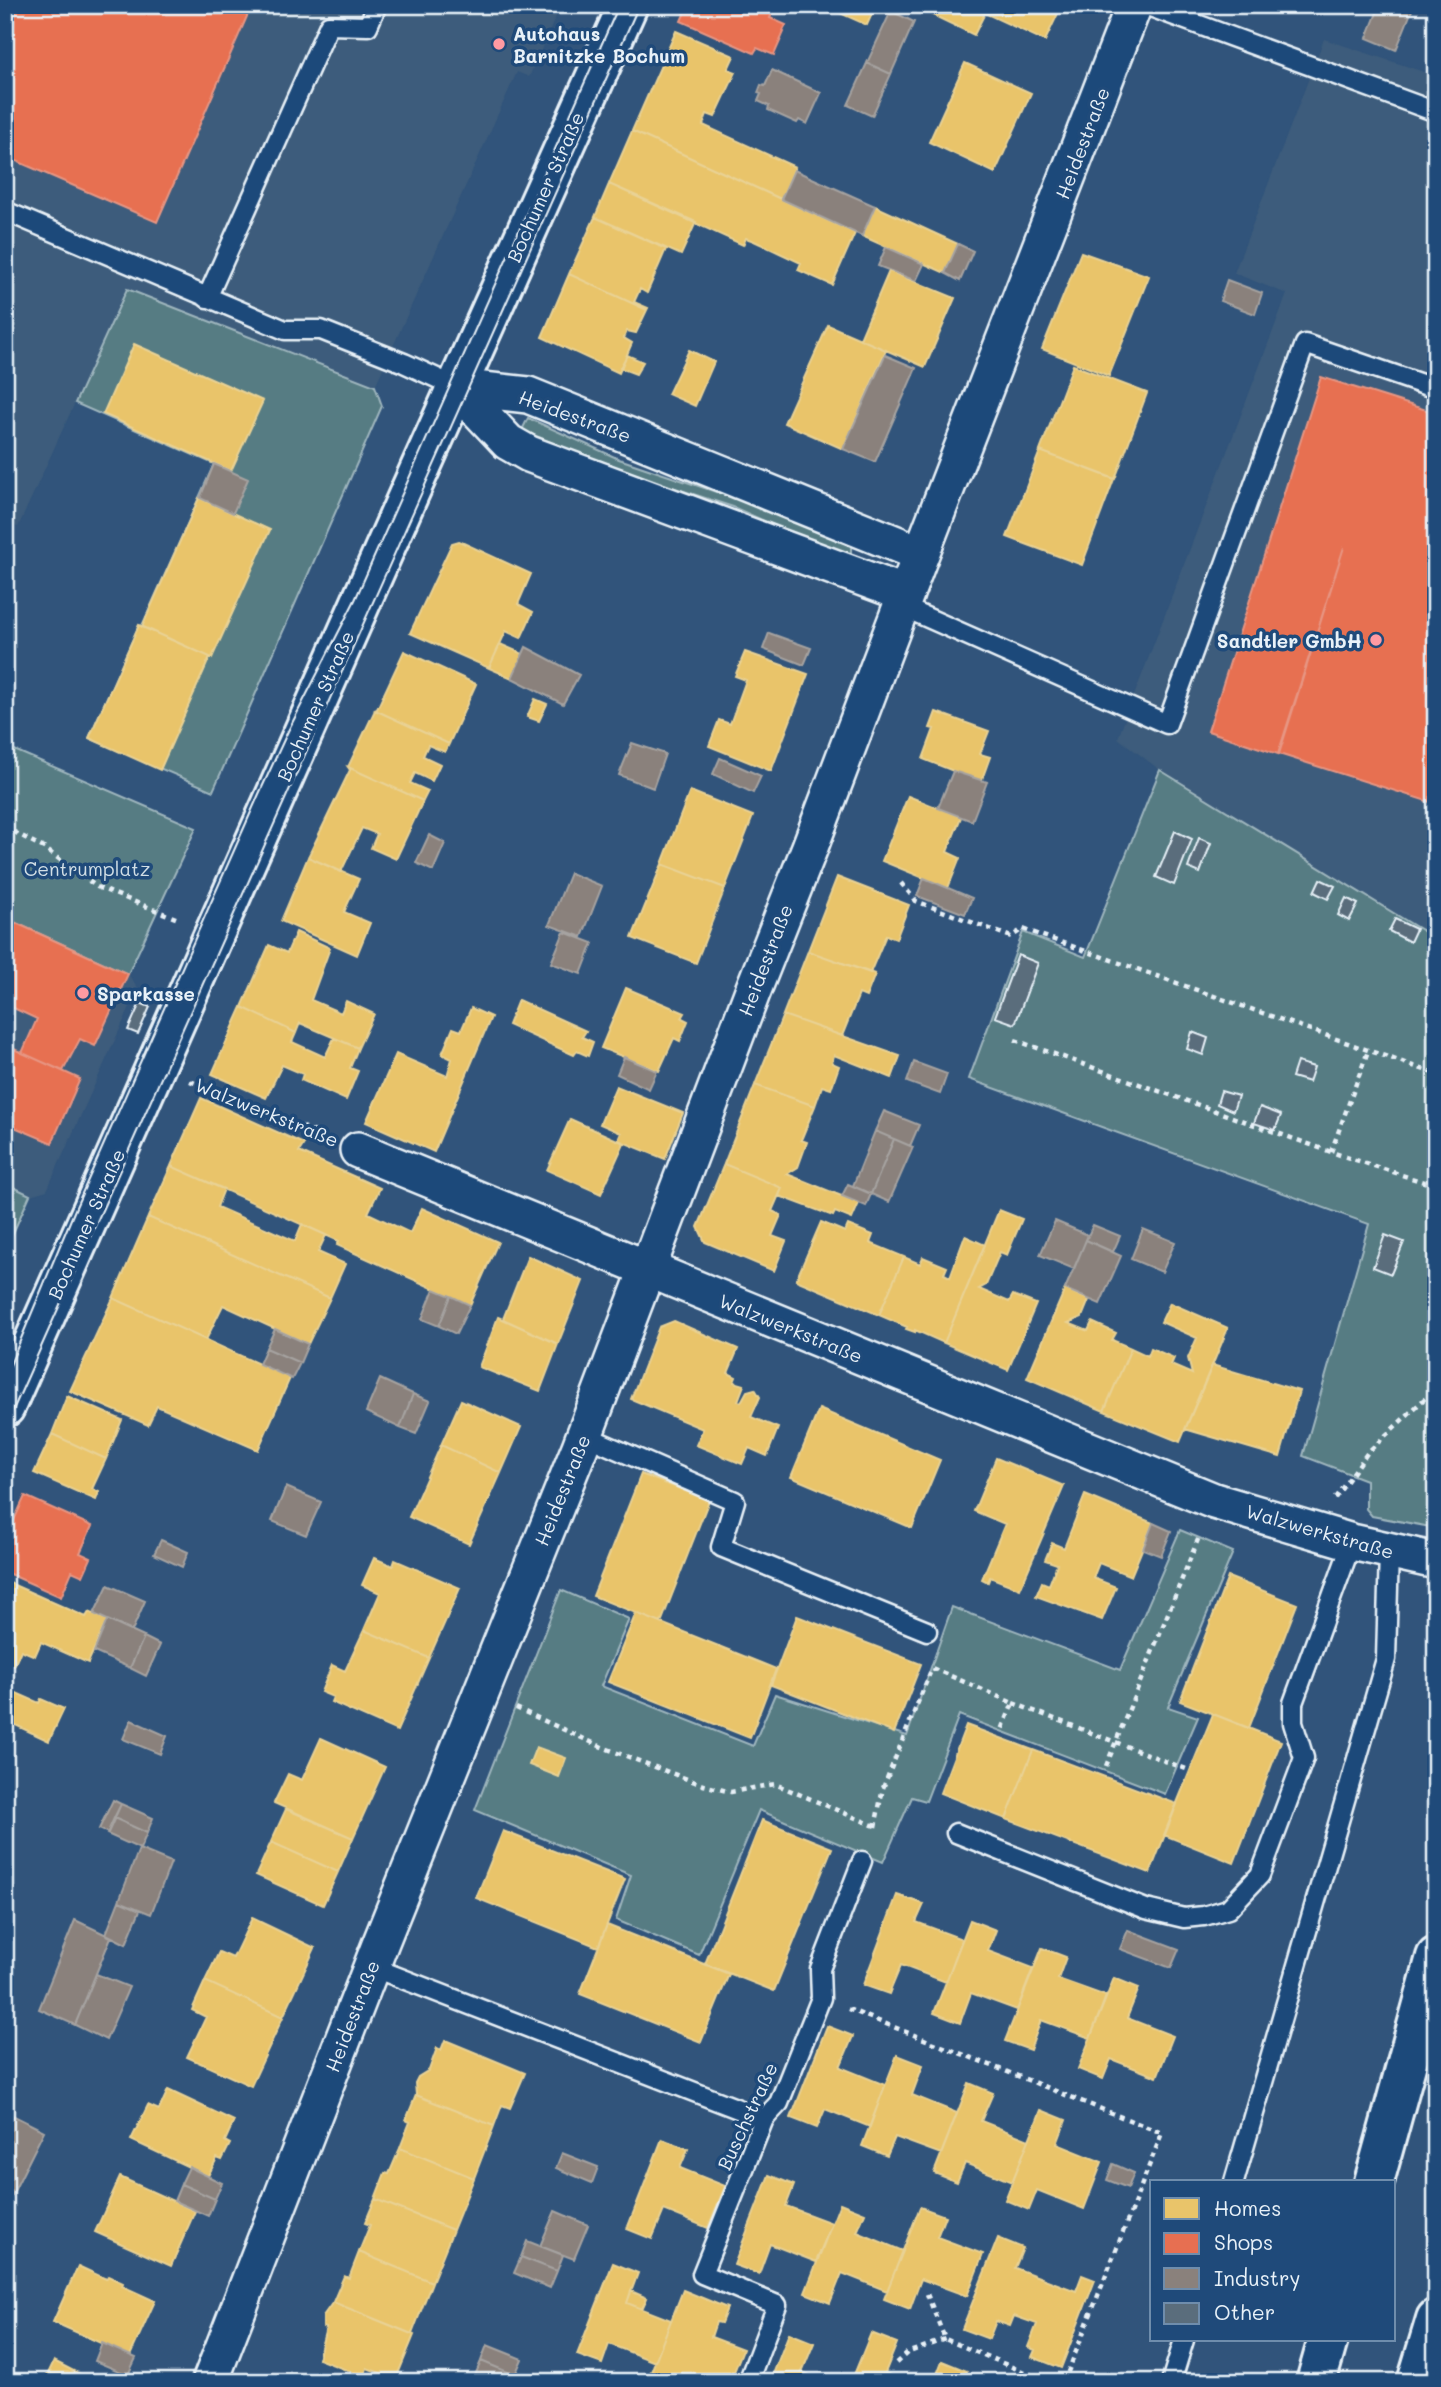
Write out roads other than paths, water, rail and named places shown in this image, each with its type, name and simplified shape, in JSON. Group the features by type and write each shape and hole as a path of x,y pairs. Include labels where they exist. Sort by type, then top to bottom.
{"main road":[{"name":"Bochumer Straße","path":"5,1407 628,5"},
{"path":"1375,2180 1436,1957"},
{"path":"1417,2382 1436,2319"},
{"path":"1316,2382 1327,2342"}],"street":[{"name":"Heidestraße","path":"209,2382 584,1435 1134,5"},
{"name":"Heidestraße","path":"456,387 528,395 921,554"},
{"path":"456,387 508,442 529,454 903,600"},
{"name":"Walzwerkstraße","path":"358,1150 1214,1501 1352,1542 1436,1561"}],"lane":[{"path":"208,298 329,25 368,26 377,5"},
{"path":"1145,5 1436,112"},
{"path":"5,212 285,330 321,330 456,387"},
{"path":"903,600 1167,724 1306,344 1436,389"},
{"path":"584,1435 735,1501 721,1547 927,1631"},
{"path":"956,1833 1146,1909 1184,1918 1204,1916 1227,1909 1260,1875 1304,1758 1293,1723 1293,1703 1352,1542"},
{"path":"1235,2180 1386,1659 1389,1551"},
{"name":"Buschstraße","path":"748,2382 777,2305 702,2274 764,2119 779,2102 821,1998 820,1969 862,1861"},
{"path":"372,1967 764,2119"},
{"path":"1171,2382 1183,2342"}],"tram line":[{"path":"5,1377 76,1207 259,794 355,600 619,5"},
{"path":"5,1428 639,5"}],"place":[{"name":"Autohaus Barnitzke Bochum","path":"499,44"},
{"name":"Sandtler GmbH","path":"1376,640"},
{"name":"Sparkasse","path":"83,993"}],"park label":[{"name":"Centrumplatz","path":"87,868"}]}
